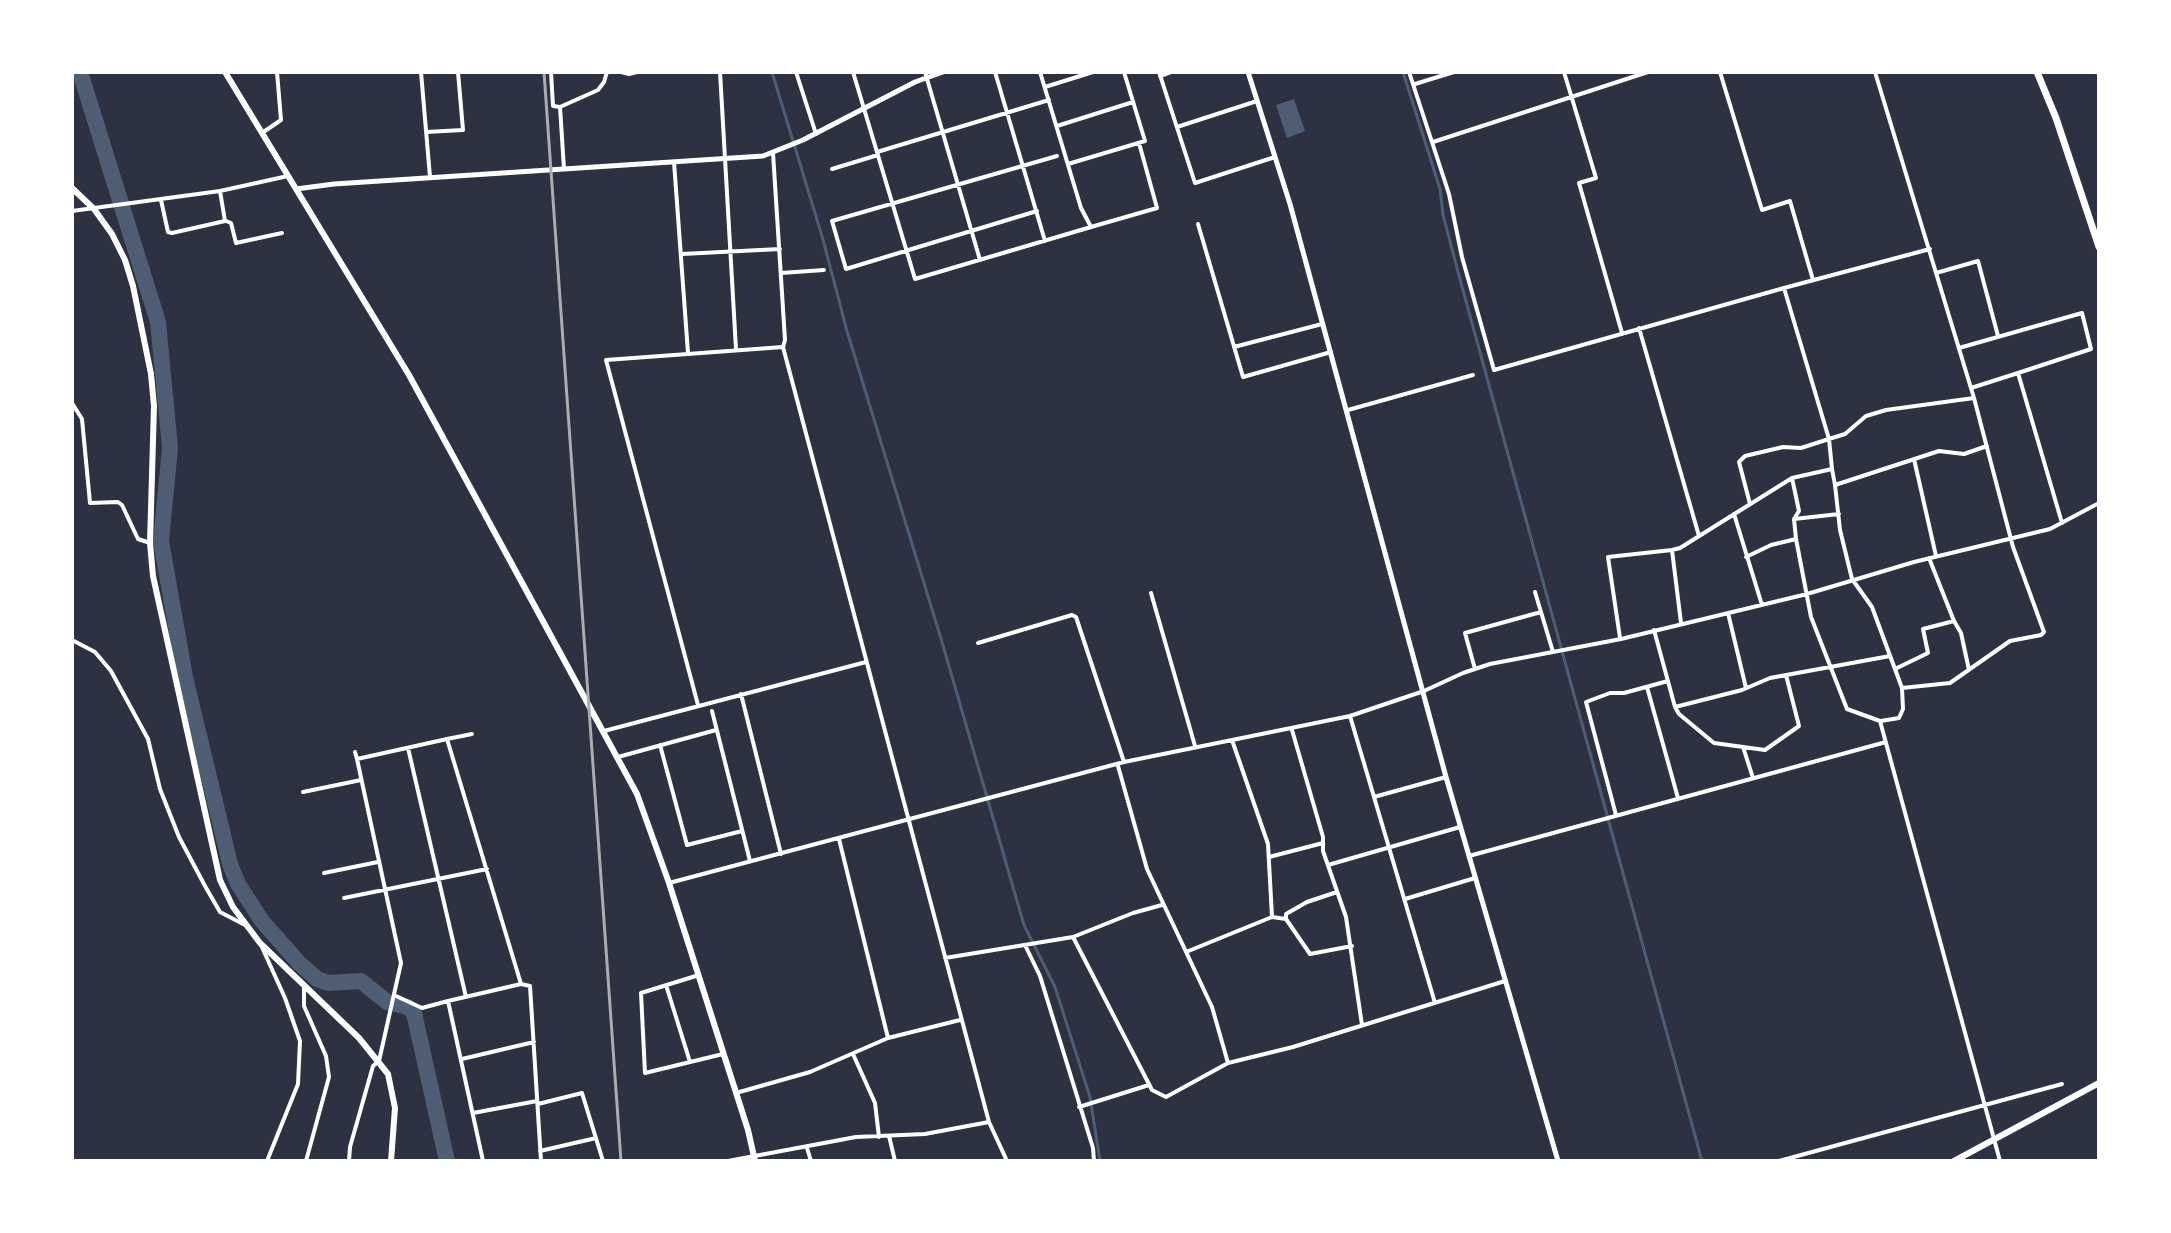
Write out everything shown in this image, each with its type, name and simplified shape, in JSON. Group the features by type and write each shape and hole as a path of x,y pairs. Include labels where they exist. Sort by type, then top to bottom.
{"highway":[{"path":"2037,72 2098,241"}],"main road":[{"path":"225,72 409,375 637,794 699,975 754,1158"},
{"path":"72,188 94,209 125,260 133,286 151,374 154,438 150,543 153,576 220,880 245,925 260,943 379,1061 388,1074 395,1108 391,1161"},
{"path":"1954,1161 2099,1083"}],"street":[{"path":"262,133 281,120 277,72"},
{"path":"421,72 430,177"},
{"path":"426,132 463,130 458,72"},
{"path":"551,72 553,106 560,107 598,90 607,72"},
{"path":"621,72 637,72"},
{"path":"720,72 736,350"},
{"path":"796,72 816,134"},
{"path":"853,72 915,279 1157,208 1139,143"},
{"path":"296,189 430,177 763,156 816,134 925,74 943,72"},
{"path":"995,72 1045,241"},
{"path":"1040,72 1081,208 1091,227"},
{"path":"1045,87 1093,72"},
{"path":"1068,164 1145,141 1124,72"},
{"path":"1171,72 1159,74 1195,183 1275,157"},
{"path":"1248,72 1348,410 1446,777 1558,1161"},
{"path":"1409,72 1449,194 1462,257 1494,370 1930,249"},
{"path":"1413,85 1454,72"},
{"path":"1564,72 1596,178 1579,183 1622,333"},
{"path":"1432,142 1648,72"},
{"path":"1720,72 1762,210 1790,201 1813,280"},
{"path":"1875,72 1974,398 2012,539 2044,632 2010,641 1950,683 1902,688"},
{"path":"925,74 980,260"},
{"path":"832,169 942,131 1049,100"},
{"path":"1177,127 1257,101"},
{"path":"1057,126 1133,102"},
{"path":"560,107 564,169"},
{"path":"773,153 783,347 960,1020 989,1122 1007,1161"},
{"path":"1037,211 846,269 832,221 1057,156"},
{"path":"674,162 688,353"},
{"path":"72,211 220,191 288,176"},
{"path":"220,191 225,221"},
{"path":"161,200 168,232 225,221 231,223 236,243 282,233"},
{"path":"1198,224 1243,377 1331,352"},
{"path":"682,254 780,249"},
{"path":"1936,273 1978,261 1998,336"},
{"path":"781,273 824,270"},
{"path":"1784,288 1829,439 1852,579 1872,607 1902,688 1903,709 1899,718 1880,721 1847,709 1811,617 1796,539 1794,519 1799,511 1792,478"},
{"path":"1959,348 2082,313 2091,349 1971,388"},
{"path":"1234,347 1322,324"},
{"path":"1639,328 1699,536"},
{"path":"698,705 606,360 783,347"},
{"path":"2018,373 2062,523"},
{"path":"1348,410 1473,375"},
{"path":"1750,504 1739,462 1745,456 1783,447 1801,448 1845,434 1866,416 1886,410 1974,398"},
{"path":"72,403 82,419 90,503 118,502 138,539 150,543"},
{"path":"1835,485 1939,451 1964,454 1987,446"},
{"path":"1914,459 1936,556"},
{"path":"1621,639 1608,557 1672,550 1792,478 1832,469"},
{"path":"669,883 1124,762 1350,716 1424,691 1475,669 1621,639 1807,594 1936,556 2012,539 2062,523 2099,503"},
{"path":"1734,514 1762,605"},
{"path":"1794,519 1839,514"},
{"path":"1746,557 1771,545 1796,539"},
{"path":"1672,550 1681,624"},
{"path":"1929,558 1961,633 1969,670"},
{"path":"1535,592 1553,652"},
{"path":"1151,593 1195,746"},
{"path":"1475,669 1465,633 1541,612"},
{"path":"1728,613 1746,688"},
{"path":"978,643 1072,615 1076,617 1124,762"},
{"path":"1895,669 1928,653 1923,629 1954,621"},
{"path":"1654,630 1675,707 1679,714 1714,743 1765,750 1799,726 1786,675"},
{"path":"72,640 95,652 111,671 148,739 160,789 179,837 220,912 245,925"},
{"path":"1675,707 1746,688 1770,678 1890,656"},
{"path":"604,731 866,662"},
{"path":"1614,816 1586,702 1610,693 1624,693 1668,681"},
{"path":"1647,687 1678,798"},
{"path":"741,694 781,854"},
{"path":"712,711 750,861"},
{"path":"1350,716 1435,1003"},
{"path":"1880,721 2000,1161"},
{"path":"1291,729 1327,865 1346,917 1362,1025"},
{"path":"618,757 716,730"},
{"path":"349,1161 350,1147 373,1066 379,1061 401,963 356,756 472,734"},
{"path":"447,739 521,984"},
{"path":"1232,740 1268,844 1272,917"},
{"path":"1469,856 1886,742"},
{"path":"660,745 687,845 742,831"},
{"path":"1743,747 1753,778"},
{"path":"408,748 466,997"},
{"path":"1118,766 1147,869 1212,1007 1228,1063"},
{"path":"1374,797 1446,777"},
{"path":"303,792 361,780"},
{"path":"1327,865 1460,827"},
{"path":"839,839 888,1038"},
{"path":"1269,857 1323,843"},
{"path":"324,873 378,862"},
{"path":"344,898 487,869"},
{"path":"1404,899 1475,878"},
{"path":"1337,892 1307,902 1286,914 1286,919 1310,954 1352,946"},
{"path":"945,958 1073,937 1162,905"},
{"path":"1186,952 1272,917 1286,919"},
{"path":"1073,937 1149,1085 1166,1097 1228,1063 1505,981"},
{"path":"260,943 300,1041 298,1084 267,1161"},
{"path":"1027,945 1040,976 1093,1148 1094,1161"},
{"path":"699,975 641,993 645,1073 723,1054"},
{"path":"394,1001 422,1008 521,984 530,986 541,1161"},
{"path":"304,985 304,1006 326,1056 329,1077 306,1161"},
{"path":"666,985 690,1062"},
{"path":"448,1001 483,1161"},
{"path":"736,1093 810,1072 888,1038 960,1020"},
{"path":"461,1059 534,1042"},
{"path":"853,1054 875,1103 879,1137"},
{"path":"1779,1161 2062,1084"},
{"path":"1080,1107 1149,1085"},
{"path":"473,1113 582,1093 603,1161"},
{"path":"728,1161 856,1137 938,1133 989,1122"},
{"path":"889,1136 895,1161"},
{"path":"540,1151 596,1138"},
{"path":"807,1147 811,1161"}],"water":[{"path":"1294,99 1305,131 1287,138 1276,105"}],"waterway":[{"path":"80,72 158,322 170,448 161,541 185,677 230,864 238,884 262,921 317,979 328,983 361,981 387,1002 408,1007 414,1013 447,1161"},
{"path":"772,72 1024,925 1055,987 1090,1097 1100,1161"},
{"path":"1403,72 1440,189 1443,215 1461,283 1702,1161"}],"railway":[{"path":"544,72 621,1161"}]}
